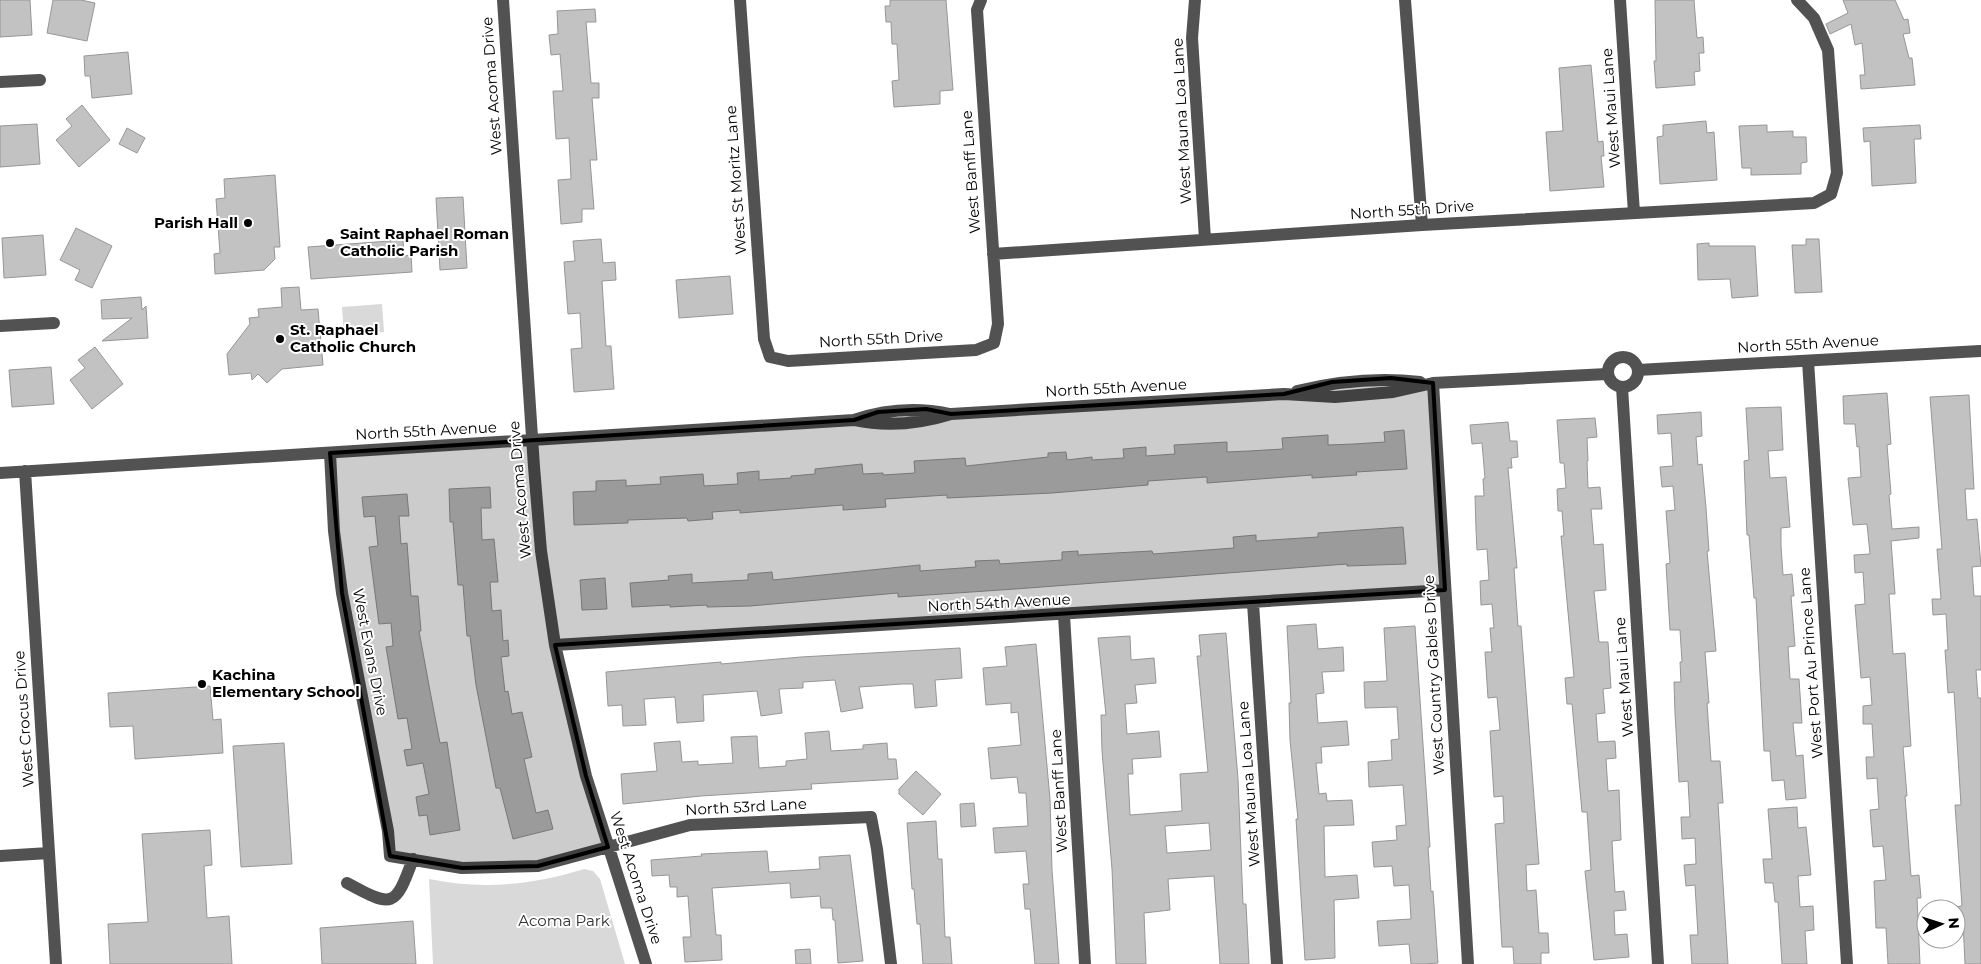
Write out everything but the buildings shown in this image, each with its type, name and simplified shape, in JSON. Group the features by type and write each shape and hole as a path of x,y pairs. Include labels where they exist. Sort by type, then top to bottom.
{"street":[{"name":"West Acoma Drive","path":"502,0 532,442 541,551 555,645 586,776 646,964"},
{"name":"West St Moritz Lane","path":"740,0 764,339 770,357"},
{"name":"West Banff Lane","path":"981,0 977,10 998,324 994,343"},
{"name":"West Mauna Loa Lane","path":"1194,0 1192,38 1205,240"},
{"path":"1405,0 1422,225"},
{"name":"West Maui Lane","path":"1620,0 1634,213"},
{"name":"North 55th Drive","path":"993,254 1422,225 1814,203 1831,194 1836,173 1828,50 1814,18 1797,0"},
{"path":"0,82 40,80"},
{"path":"0,326 54,323"},
{"name":"North 55th Drive","path":"770,357 788,360 976,350 994,343"},
{"name":"North 55th Avenue","path":"1638,370 1981,350"},
{"path":"1619,357 1632,359 1638,370 1634,382 1622,387 1613,384 1608,374 1610,363 1619,357"},
{"name":"West Port Au Prince Lane","path":"1808,360 1847,964"},
{"name":"North 55th Avenue","path":"0,473 532,442 854,420 878,425 929,421 951,414 1284,394 1332,382 1391,378 1433,384 1608,374"},
{"name":"West Country Gables Drive","path":"1433,384 1468,964"},
{"name":"West Maui Lane","path":"1622,387 1658,964"},
{"name":"West Evans Drive","path":"330,453 334,531 342,593 388,831 390,856"},
{"name":"West Crocus Drive","path":"25,471 56,964"},
{"name":"North 54th Avenue","path":"555,645 1445,590"},
{"name":"West Mauna Loa Lane","path":"1253,602 1277,964"},
{"name":"West Banff Lane","path":"1064,615 1085,964"},
{"name":"North 53rd Lane","path":"390,856 462,868 538,866 690,825 871,818 877,849 891,964"},
{"path":"0,856 49,853"},
{"path":"347,883 378,900 393,899 401,892 413,860"}],"highlighted area":[{"path":"1391,378 1433,383 1445,590 555,645 586,776 608,847 538,866 462,868 390,856 342,593 330,453 854,420 878,412 926,409 951,414 1284,394 1332,382"}],"green space":[{"path":"382,304 384,332 344,335 342,307"},
{"name":"Acoma Park","path":"584,869 593,871 600,879 625,964 433,964 429,879 468,884 507,884 546,879"}],"place":[{"name":"Parish Hall","path":"248,223"},
{"name":"Saint Raphael Roman Catholic Parish","path":"330,243"},
{"name":"St. Raphael Catholic Church","path":"280,339"},
{"name":"Kachina Elementary School","path":"202,684"}]}
